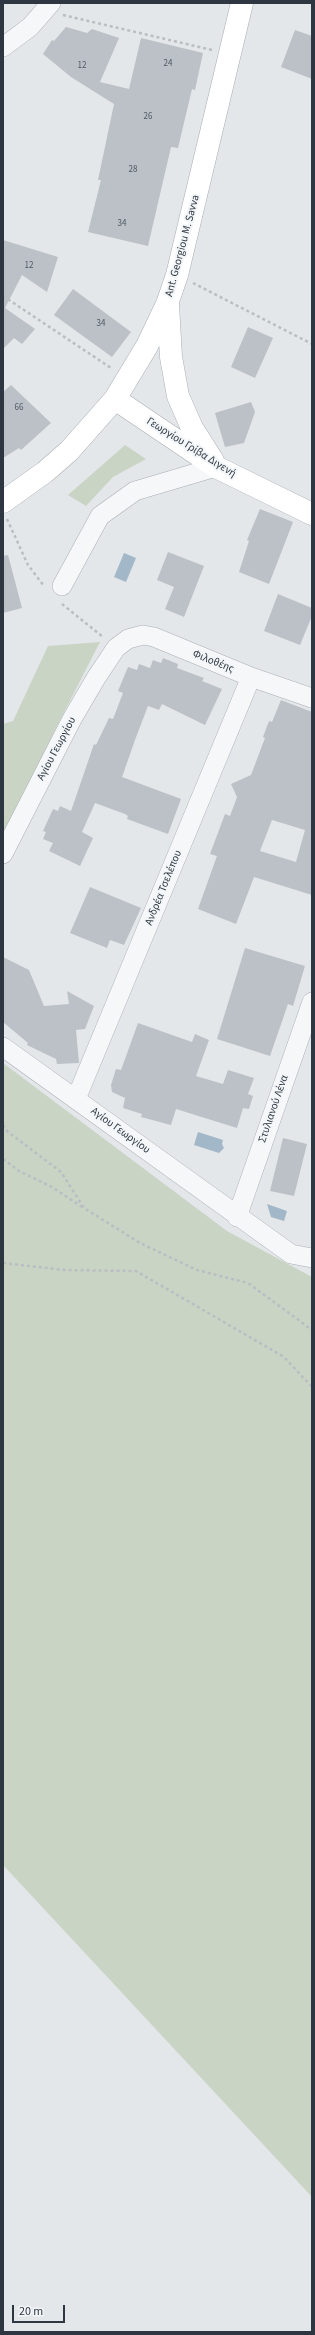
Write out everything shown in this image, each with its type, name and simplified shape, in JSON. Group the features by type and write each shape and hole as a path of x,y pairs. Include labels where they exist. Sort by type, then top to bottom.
{"main road":[{"name":"Ant. Georgiou M. Savva","path":"3,502 45,472 69,451 115,399 147,346 167,304 177,275 242,3"},
{"path":"167,304 171,357 178,396 192,428 216,467"},
{"name":"Γεωργίου Γρίβα Διγενή","path":"115,399 216,467 312,514"}],"street":[{"path":"3,47 14,41 48,7"},
{"path":"62,586 100,516 135,491 216,467"},
{"name":"Φιλοθέης","path":"116,648 128,639 143,635 154,637 251,677 312,698"},
{"name":"Αγίου Γεωργίου","path":"3,854 72,719 116,648"},
{"name":"Ανδρέα Τσελέπου","path":"76,1099 251,677"},
{"name":"Στυλιανού Λένα","path":"237,1216 312,1002"},
{"name":"Αγίου Γεωργίου","path":"3,1048 291,1254 312,1258"}],"path":[{"path":"48,7 216,51"},
{"path":"177,275 312,344"},
{"path":"3,296 128,379"},
{"path":"3,1126 7,1131 61,1172 84,1208"},
{"path":"3,1159 19,1171 36,1178 140,1243 197,1270 248,1283 312,1330"},
{"path":"3,1263 64,1270 136,1271 284,1357 312,1387"}],"green space":[{"path":"125,445 146,459 113,477 86,506 68,495"},
{"path":"100,642 53,734 3,839 3,724 13,721 48,646"},
{"path":"3,1063 227,1231 312,1277 312,2197 3,1865"}],"water":[{"path":"124,553 136,558 126,582 114,577"},
{"path":"198,1132 223,1140 222,1144 224,1148 219,1153 194,1145"},
{"path":"267,1204 287,1211 284,1221 271,1217"}],"building":[{"path":"66,27 87,33 92,29 119,38 100,82 129,89 141,38 203,53 195,90 192,89 178,148 171,147 148,246 88,232 101,180 98,180 114,104 71,77 43,54 52,40 54,41"},
{"path":"295,30 312,36 312,79 281,67"},
{"path":"3,240 58,257 47,292 22,275 5,308 35,329 22,344 14,338 3,349"},
{"path":"73,289 131,332 112,357 54,315"},
{"path":"248,327 273,338 255,378 231,367"},
{"path":"11,385 51,423 21,450 19,448 3,458 3,392"},
{"path":"251,402 255,412 244,443 225,447 215,413"},
{"path":"260,509 293,522 269,584 239,572 249,541 247,540"},
{"path":"168,552 204,566 184,617 165,609 174,587 157,580"},
{"path":"8,555 22,608 3,613 3,556"},
{"path":"278,594 312,608 312,616 300,645 264,631"},
{"path":"163,658 178,664 177,668 204,678 202,681 222,689 205,725 162,704 159,710 148,706 135,740 122,777 181,799 168,834 127,819 128,816 125,814 95,803 82,832 93,838 80,866 49,851 53,843 43,839 46,832 43,831 53,809 58,811 60,806 71,811 94,744 96,745 109,718 113,719 123,693 118,691 128,667 137,670 139,664 150,668 153,660 161,663"},
{"path":"281,700 312,712 312,895 254,877 236,924 198,909 217,856 210,854 225,814 230,816 237,797 231,784 251,775 265,738 263,737 269,721 272,722","holes":["272,820 305,830 296,862 260,851"]},
{"path":"90,887 141,908 124,945 110,940 107,948 70,933"},
{"path":"245,948 305,966 293,1006 288,1004 270,1056 217,1039"},
{"path":"3,957 29,970 44,1006 69,1004 67,991 94,1006 85,1029 76,1030 79,1063 57,1064 56,1059 27,1045 28,1043 3,1022"},
{"path":"138,1023 192,1042 195,1034 209,1040 196,1076 223,1084 228,1070 254,1078 248,1094 253,1096 249,1109 243,1108 237,1128 176,1109 171,1125 141,1117 142,1114 123,1108 125,1098 112,1092 111,1085 116,1069 121,1070"},
{"path":"283,1138 307,1144 294,1196 270,1191"}]}
